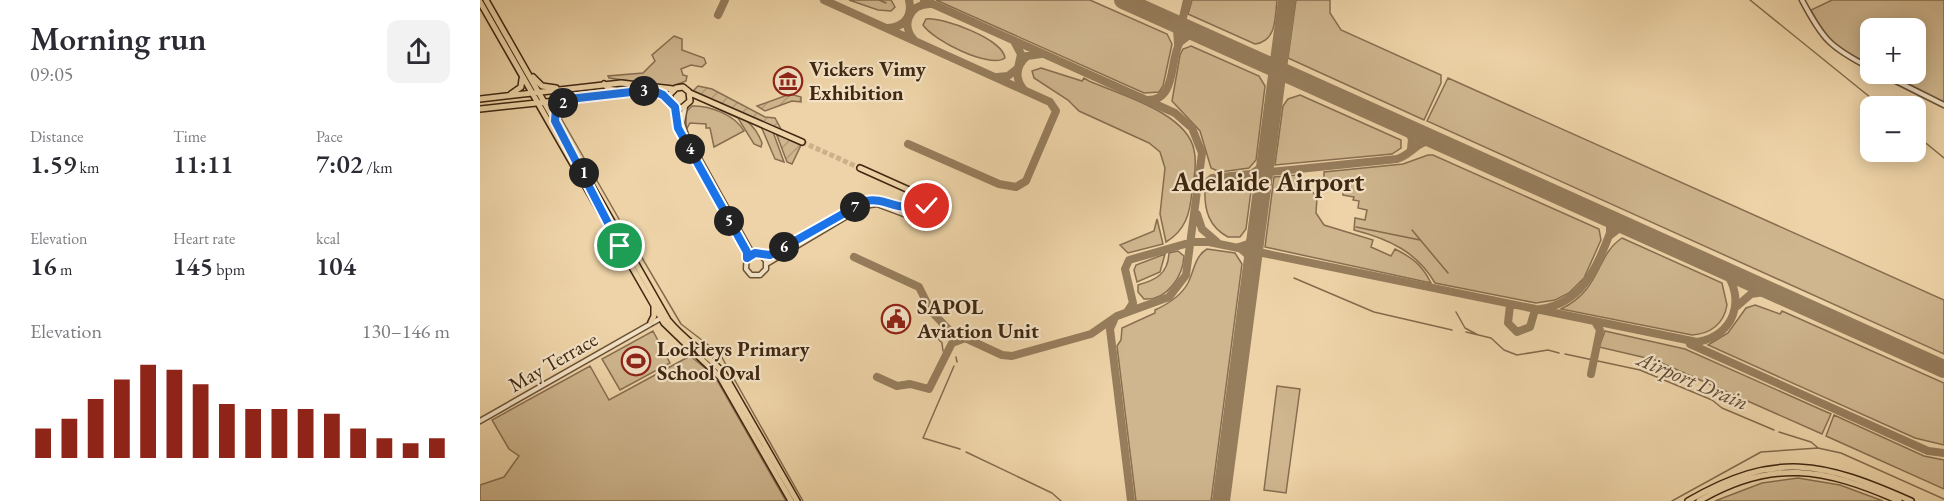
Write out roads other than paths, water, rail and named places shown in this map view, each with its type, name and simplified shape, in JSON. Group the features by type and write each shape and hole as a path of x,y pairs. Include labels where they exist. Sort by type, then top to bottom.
{"main road":[{"path":"486,0 524,67 552,128 657,306 681,336 710,358 724,374 795,500"},
{"path":"480,2 521,74 536,94"},
{"path":"524,67 542,86 571,88"},
{"path":"501,97 519,90 522,83 521,74"},
{"path":"603,81 617,91 660,93 672,105 686,107 690,101 688,91"},
{"path":"480,99 536,94 589,86 603,81 673,89 680,87 802,142"},
{"path":"672,105 669,96 673,89"},
{"path":"480,110 640,91"},
{"path":"555,121 556,107 569,99"},
{"path":"540,102 555,121 668,329"},
{"path":"515,105 535,107 552,128"},
{"path":"860,168 909,190 925,192"},
{"path":"591,185 602,209 601,213"},
{"path":"657,306 652,323 660,323 668,329 720,377 795,500"},
{"path":"661,318 668,321"},
{"path":"1688,501 1738,477 1760,470 1793,467 1843,473 1911,501"},
{"path":"1699,501 1748,479 1791,472 1838,477 1899,501"}],"street":[{"path":"1802,0 1824,39 1860,62"},
{"path":"1902,84 1944,105"},
{"path":"672,105 678,128 747,252 745,267 753,276 764,273 767,264 864,206 877,204 904,214 933,205 937,197 932,191 925,192 914,206 903,208 879,200 863,202 770,255 763,256 750,250 686,135 682,123 686,107"},
{"path":"921,200 926,206"},
{"path":"747,258 755,253"},
{"path":"763,256 767,264"},
{"name":"May Terrace","path":"480,421 661,318"}],"waterway":[{"path":"879,0 886,3"},
{"path":"1750,0 1869,96"},
{"path":"561,118 619,219"},
{"path":"1926,143 1944,158"},
{"path":"1356,227 1420,240"},
{"path":"1412,230 1448,273"},
{"path":"628,234 681,324 720,354 803,501"},
{"name":"Airport Drain","path":"1294,278 1374,312 1452,330"},
{"path":"1456,312 1465,328 1478,335"},
{"name":"Airport Drain","path":"1466,332 1491,338 1504,350 1517,355 1548,350 1559,353"},
{"name":"Airport Drain","path":"933,333 942,343 943,351"},
{"name":"Airport Drain","path":"1565,354 1640,370 1712,400 1722,408 1774,430"},
{"name":"Airport Drain","path":"956,357 957,362"},
{"path":"954,366 923,438 960,449"},
{"name":"Airport Drain","path":"1779,432 1811,442 1817,447"},
{"path":"1672,501 1761,452 1818,448 1841,453 1944,499"},
{"path":"966,452 1052,493 1061,501"}],"tunnel":[{"path":"802,142 860,168"}],"place":[{"name":"Vickers Vimy Exhibition","path":"788,81"},
{"name":"SAPOL Aviation Unit","path":"896,319"},
{"name":"Lockleys Primary School Oval","path":"636,361"}],"district":[{"name":"Adelaide Airport","path":"1268,182"}]}
